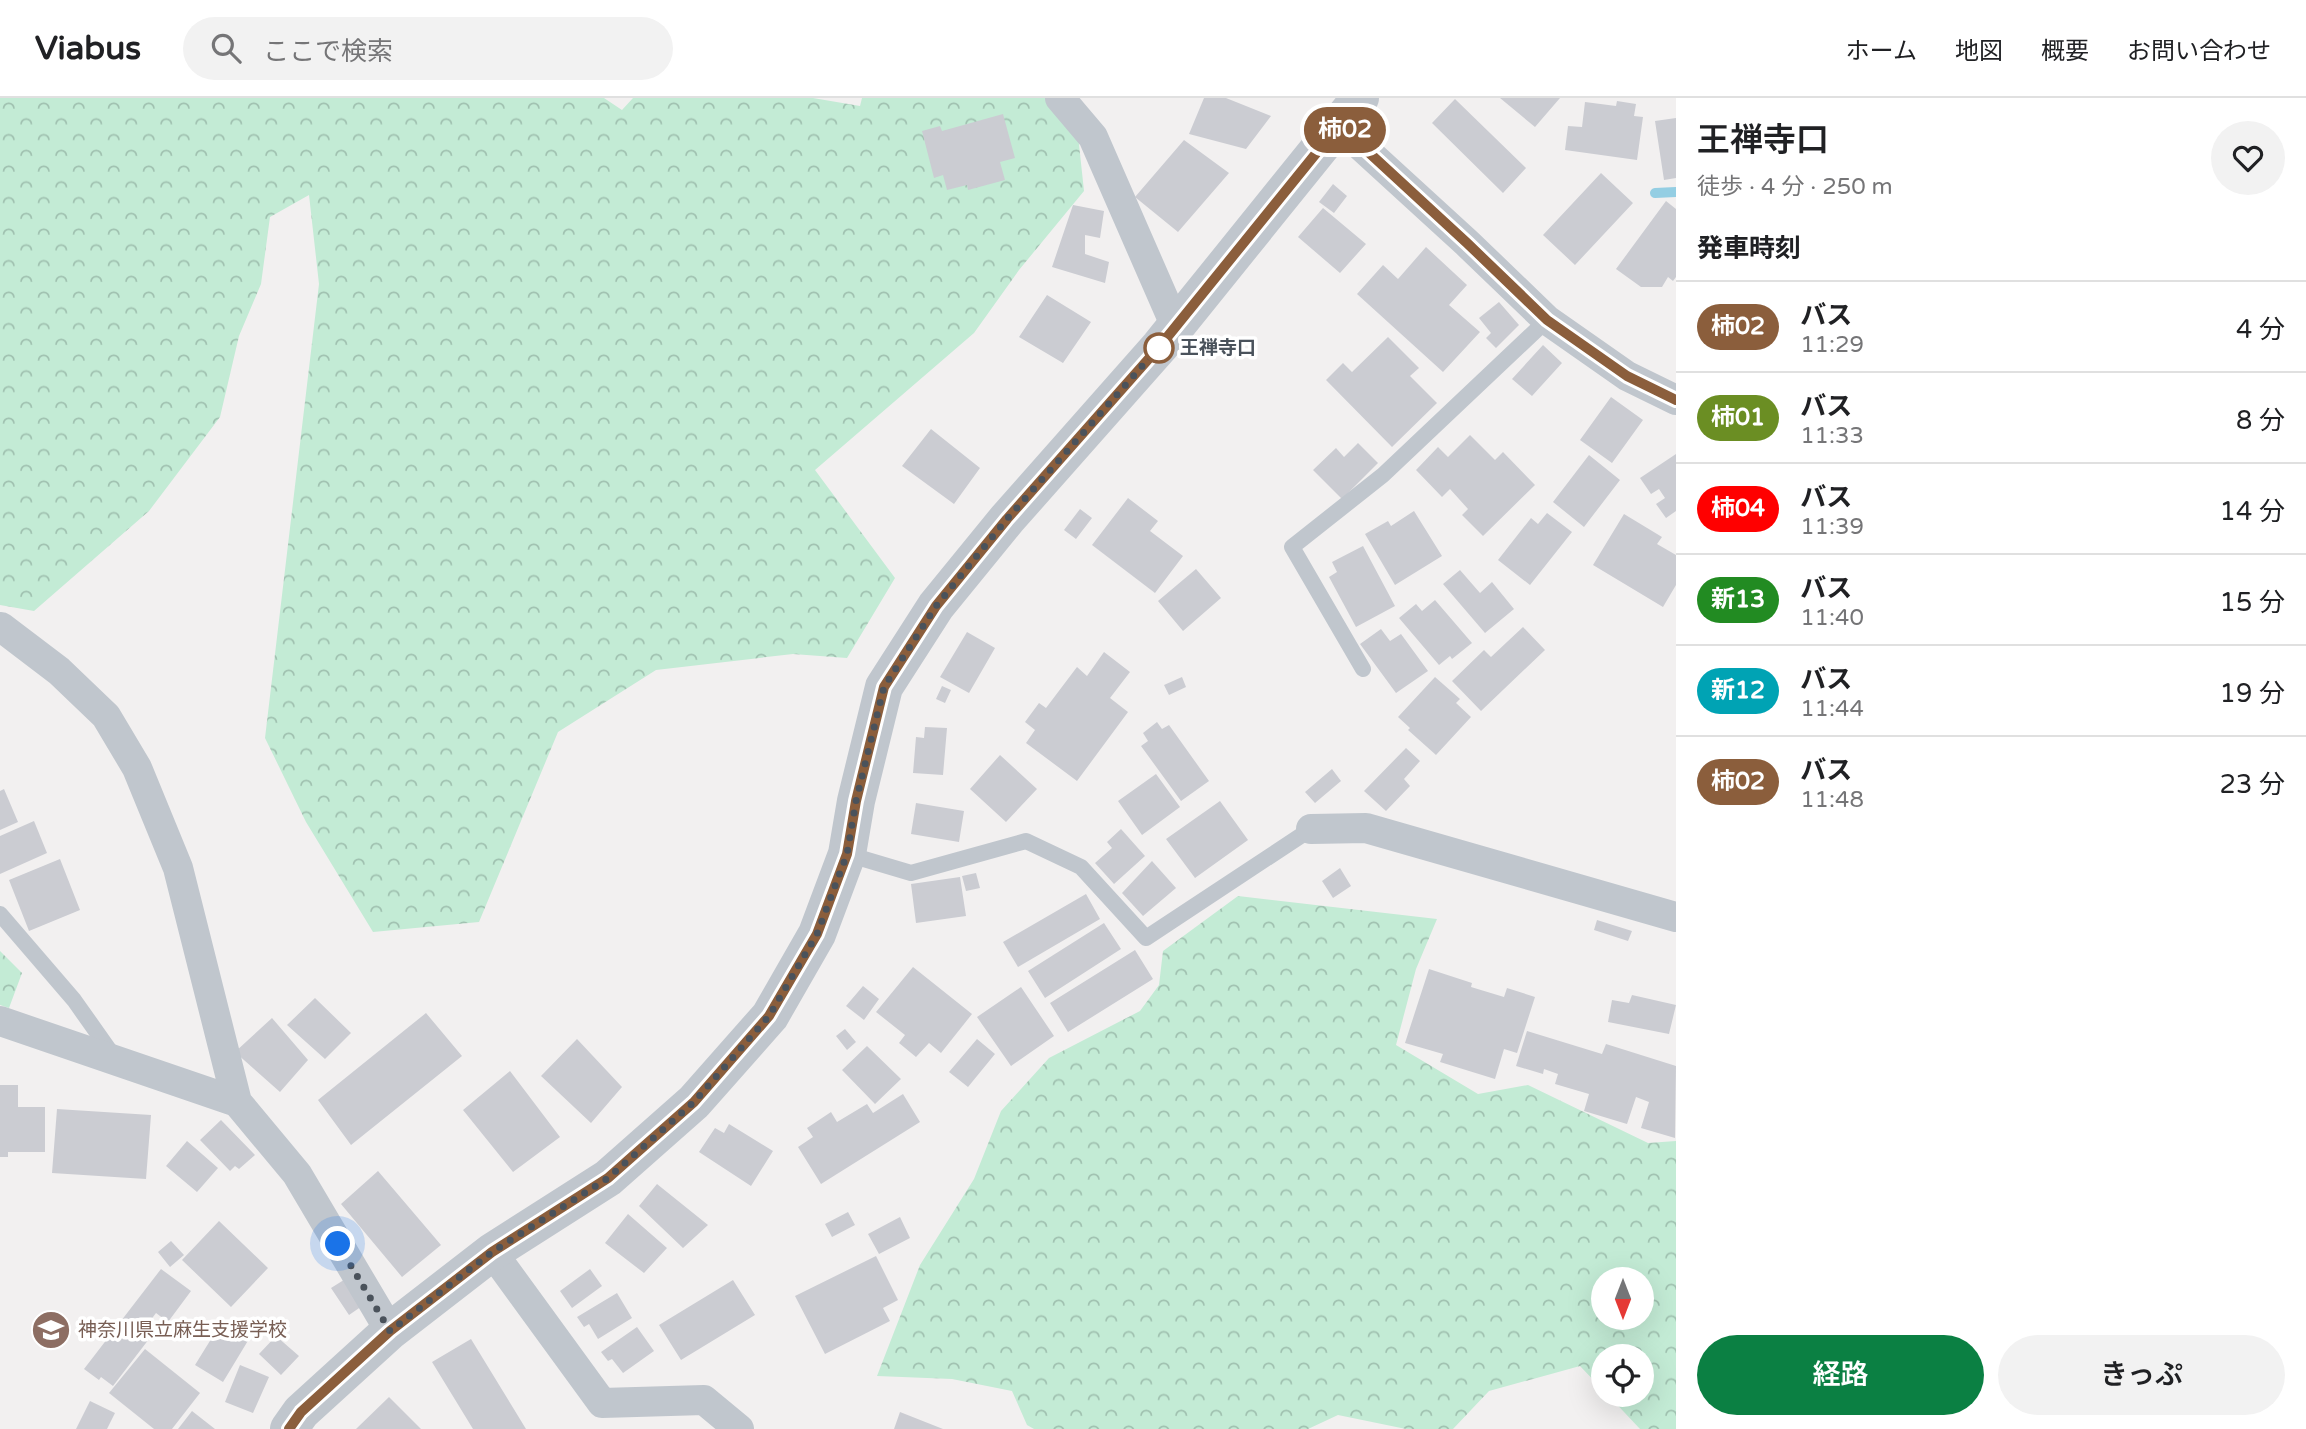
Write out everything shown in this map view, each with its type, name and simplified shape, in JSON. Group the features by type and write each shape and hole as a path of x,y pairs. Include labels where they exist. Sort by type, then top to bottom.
{"street":[{"path":"1060,98 1093,137 1176,327"},
{"path":"289,1429 301,1412 390,1331 492,1252 608,1178 694,1102 769,1016 817,934 847,854 856,801 884,687 936,606 1007,519 1176,327 1350,112 1467,243 1547,320 1627,376 1676,400"},
{"path":"1,627 59,671 106,716 137,768 178,868 237,1102 297,1174 390,1331"},
{"path":"1311,829 1366,828 1676,917"},
{"path":"0,1021 237,1102"},
{"path":"492,1252 602,1403 704,1400 739,1429"}],"lane":[{"path":"1363,669 1292,547 1384,475 1547,320"},
{"path":"847,854 911,873 1026,841 1081,866 1146,938 1311,829"},
{"path":"0,914 74,1000 118,1063"}],"green space":[{"path":"0,98 604,98 622,110 633,98 813,98 860,106 862,98 1074,98 1084,191 1019,270 974,333 815,470 895,578 847,658 793,654 656,670 558,732 479,922 373,932 306,822 265,738 319,284 309,195 270,217 261,284 239,336 220,417 149,511 34,611 0,605"},
{"path":"1238,896 1437,919 1416,969 1396,1045 1478,1094 1528,1085 1648,1143 1676,1141 1676,1429 1640,1429 1619,1407 1654,1407 1654,1344 1591,1344 1591,1377 1580,1366 1489,1391 1453,1429 1406,1429 1338,1415 1308,1429 1034,1429 1027,1425 1012,1391 952,1379 877,1376 920,1265 974,1179 1001,1111 1049,1058 1140,1011 1159,985 1163,951"},
{"path":"0,951 22,973 9,1008 0,1005"}],"building":[{"path":"1204,98 1226,98 1271,116 1246,149 1189,134"},
{"path":"1500,98 1560,98 1535,127"},
{"path":"1455,99 1526,168 1503,193 1432,123"},
{"path":"1617,101 1636,104 1634,116 1643,117 1637,160 1565,150 1568,126 1582,127 1585,102 1616,106"},
{"path":"1003,114 1015,158 1000,162 1005,180 968,190 967,185 947,190 943,175 934,178 922,131 940,126 942,131"},
{"path":"1676,118 1676,178 1664,180 1655,121"},
{"path":"1184,140 1229,173 1178,232 1135,197"},
{"path":"1601,173 1633,203 1575,265 1543,235"},
{"path":"1333,184 1347,196 1334,213 1319,202"},
{"path":"1666,201 1676,209 1676,277 1673,281 1668,277 1662,287 1641,287 1616,269"},
{"path":"1073,205 1104,211 1100,238 1085,235 1085,254 1109,262 1105,283 1052,267"},
{"path":"1323,208 1366,244 1340,273 1298,237"},
{"path":"1426,247 1467,285 1449,305 1480,332 1443,372 1357,294 1383,265 1398,279"},
{"path":"1047,295 1091,322 1063,363 1019,337"},
{"path":"1499,302 1519,325 1496,348 1486,338 1491,333 1479,318"},
{"path":"1388,337 1419,368 1410,376 1437,403 1392,447 1326,380 1343,363 1352,372"},
{"path":"1543,345 1562,363 1532,396 1512,379"},
{"path":"1611,397 1643,420 1612,463 1580,440"},
{"path":"931,429 980,468 954,504 902,466"},
{"path":"1470,435 1495,460 1503,452 1535,485 1483,536 1462,515 1468,509 1450,489 1442,497 1416,470 1438,447 1448,457"},
{"path":"1358,443 1378,463 1342,499 1313,470 1336,448 1344,457"},
{"path":"1676,454 1676,511 1666,518 1656,504 1665,498 1659,489 1651,494 1640,478"},
{"path":"1589,455 1620,480 1584,527 1553,502"},
{"path":"1128,498 1158,521 1150,531 1183,556 1155,593 1092,545"},
{"path":"1080,509 1092,518 1076,539 1064,530"},
{"path":"1414,511 1442,556 1395,585 1365,534 1388,521 1391,526"},
{"path":"1547,513 1572,532 1530,585 1498,560 1531,518 1538,524"},
{"path":"1624,514 1662,537 1657,544 1676,555 1676,585 1663,607 1593,565"},
{"path":"1363,546 1395,606 1356,627 1329,577 1337,572 1332,562"},
{"path":"1196,569 1221,598 1183,631 1158,601"},
{"path":"1460,570 1480,593 1492,582 1514,609 1485,633 1443,584"},
{"path":"1435,600 1472,643 1452,659 1450,656 1439,665 1399,618 1416,604 1422,611"},
{"path":"1523,627 1545,650 1481,711 1452,681 1484,650 1491,657"},
{"path":"1381,629 1390,641 1401,634 1428,671 1396,693 1360,644"},
{"path":"967,632 995,648 969,693 940,677"},
{"path":"1104,652 1130,672 1110,698 1128,712 1077,781 1026,743 1035,730 1025,722 1039,703 1046,708 1077,667 1087,676"},
{"path":"1182,677 1186,687 1169,695 1164,685"},
{"path":"1435,677 1460,699 1456,703 1471,717 1436,755 1408,730 1410,728 1398,717"},
{"path":"942,686 951,690 945,703 936,699"},
{"path":"1157,722 1162,729 1169,725 1209,781 1181,801 1141,746 1148,741 1143,733"},
{"path":"925,727 947,728 943,775 913,773 916,737 924,738"},
{"path":"1406,748 1420,761 1404,779 1410,786 1386,811 1364,791"},
{"path":"1000,755 1037,789 1006,822 970,789"},
{"path":"1332,769 1341,781 1315,803 1305,792"},
{"path":"1156,774 1180,807 1142,835 1118,801"},
{"path":"4,789 18,822 0,830 0,791"},
{"path":"1220,801 1248,840 1195,878 1166,839"},
{"path":"916,803 964,811 959,842 911,834"},
{"path":"34,821 47,853 0,874 0,836"},
{"path":"1121,829 1145,856 1114,884 1095,863 1112,848 1107,842"},
{"path":"60,859 80,910 29,931 9,880"},
{"path":"1152,861 1176,888 1143,916 1122,893"},
{"path":"1340,868 1351,886 1333,898 1322,881"},
{"path":"976,873 980,888 966,891 962,876"},
{"path":"960,877 966,916 916,923 911,884"},
{"path":"1086,894 1100,919 1018,967 1003,942"},
{"path":"1597,920 1632,931 1628,941 1594,930"},
{"path":"1104,923 1121,949 1045,998 1028,971"},
{"path":"1135,950 1153,979 1068,1032 1050,1003"},
{"path":"913,967 972,1014 941,1053 929,1043 916,1057 899,1043 905,1035 876,1012"},
{"path":"1429,969 1472,983 1471,987 1504,997 1507,988 1535,997 1517,1053 1504,1049 1495,1079 1440,1062 1443,1054 1405,1043"},
{"path":"863,986 879,999 864,1020 846,1006"},
{"path":"1021,987 1054,1036 1011,1066 977,1017"},
{"path":"1632,995 1676,1005 1669,1034 1608,1022 1612,1000 1629,1003"},
{"path":"315,998 351,1033 325,1059 287,1025"},
{"path":"426,1013 462,1056 351,1145 318,1100"},
{"path":"272,1018 308,1060 280,1092 235,1052"},
{"path":"845,1029 856,1042 847,1050 836,1036"},
{"path":"1527,1031 1602,1054 1606,1044 1676,1066 1675,1138 1641,1128 1649,1102 1636,1097 1627,1124 1584,1111 1589,1094 1555,1084 1558,1074 1544,1069 1543,1074 1516,1066"},
{"path":"577,1039 622,1087 591,1123 541,1076"},
{"path":"977,1039 995,1054 968,1087 949,1072"},
{"path":"867,1046 901,1079 875,1104 842,1070"},
{"path":"510,1071 560,1137 513,1172 463,1110"},
{"path":"0,1085 18,1085 18,1107 45,1107 45,1152 8,1152 8,1157 0,1157"},
{"path":"903,1094 920,1122 821,1184 798,1147 813,1137 807,1128 831,1112 837,1122 867,1104 873,1113"},
{"path":"57,1109 151,1115 146,1179 52,1173"},
{"path":"221,1120 255,1155 239,1169 235,1166 230,1171 200,1140"},
{"path":"729,1124 773,1151 751,1186 699,1152 715,1128 724,1133"},
{"path":"187,1141 218,1168 197,1192 166,1166"},
{"path":"378,1171 441,1245 402,1277 341,1204"},
{"path":"657,1184 708,1225 683,1248 639,1206"},
{"path":"848,1212 855,1225 832,1237 825,1224"},
{"path":"628,1214 667,1248 644,1273 605,1243"},
{"path":"900,1217 910,1238 879,1254 868,1234"},
{"path":"219,1221 268,1268 231,1307 182,1260"},
{"path":"171,1241 184,1255 170,1267 158,1252"},
{"path":"876,1256 898,1300 883,1308 890,1321 825,1354 795,1296"},
{"path":"161,1269 191,1291 168,1322 156,1313 141,1333 149,1339 113,1386 101,1377 99,1380 84,1369"},
{"path":"590,1269 602,1286 572,1308 560,1291"},
{"path":"347,1278 365,1304 349,1315 331,1288"},
{"path":"733,1280 755,1315 681,1360 659,1325"},
{"path":"617,1293 632,1318 598,1339 589,1324 584,1327 577,1317"},
{"path":"221,1323 249,1339 223,1382 195,1365"},
{"path":"637,1327 654,1351 623,1373 612,1359 608,1361 601,1352"},
{"path":"276,1336 299,1356 281,1375 259,1354"},
{"path":"471,1339 526,1429 473,1429 432,1362"},
{"path":"145,1349 200,1393 172,1429 154,1429 109,1393"},
{"path":"240,1365 269,1377 253,1413 225,1402"},
{"path":"389,1397 421,1429 356,1429"},
{"path":"90,1401 115,1413 107,1429 76,1429"},
{"path":"192,1411 215,1429 178,1429"},
{"path":"900,1412 943,1429 894,1429"}],"waterway":[{"path":"1655,193 1676,192"}],"bus line":[{"name":"柿02","path":"289,1429 301,1412 390,1331 492,1252 608,1178 694,1102 769,1016 817,934 847,854 856,801 884,687 936,606 1007,519 1160,346 1339,125 1547,320 1627,376 1676,400"}],"place":[{"name":"王禅寺口","path":"1159,348"},
{"name":"神奈川県立麻生支援学校","path":"51,1330"}],"route":[{"path":"338,1244 390,1331 492,1252 608,1178 694,1102 769,1016 817,934 847,854 856,801 884,687 936,606 1007,519 1160,346 1159,348"}]}
